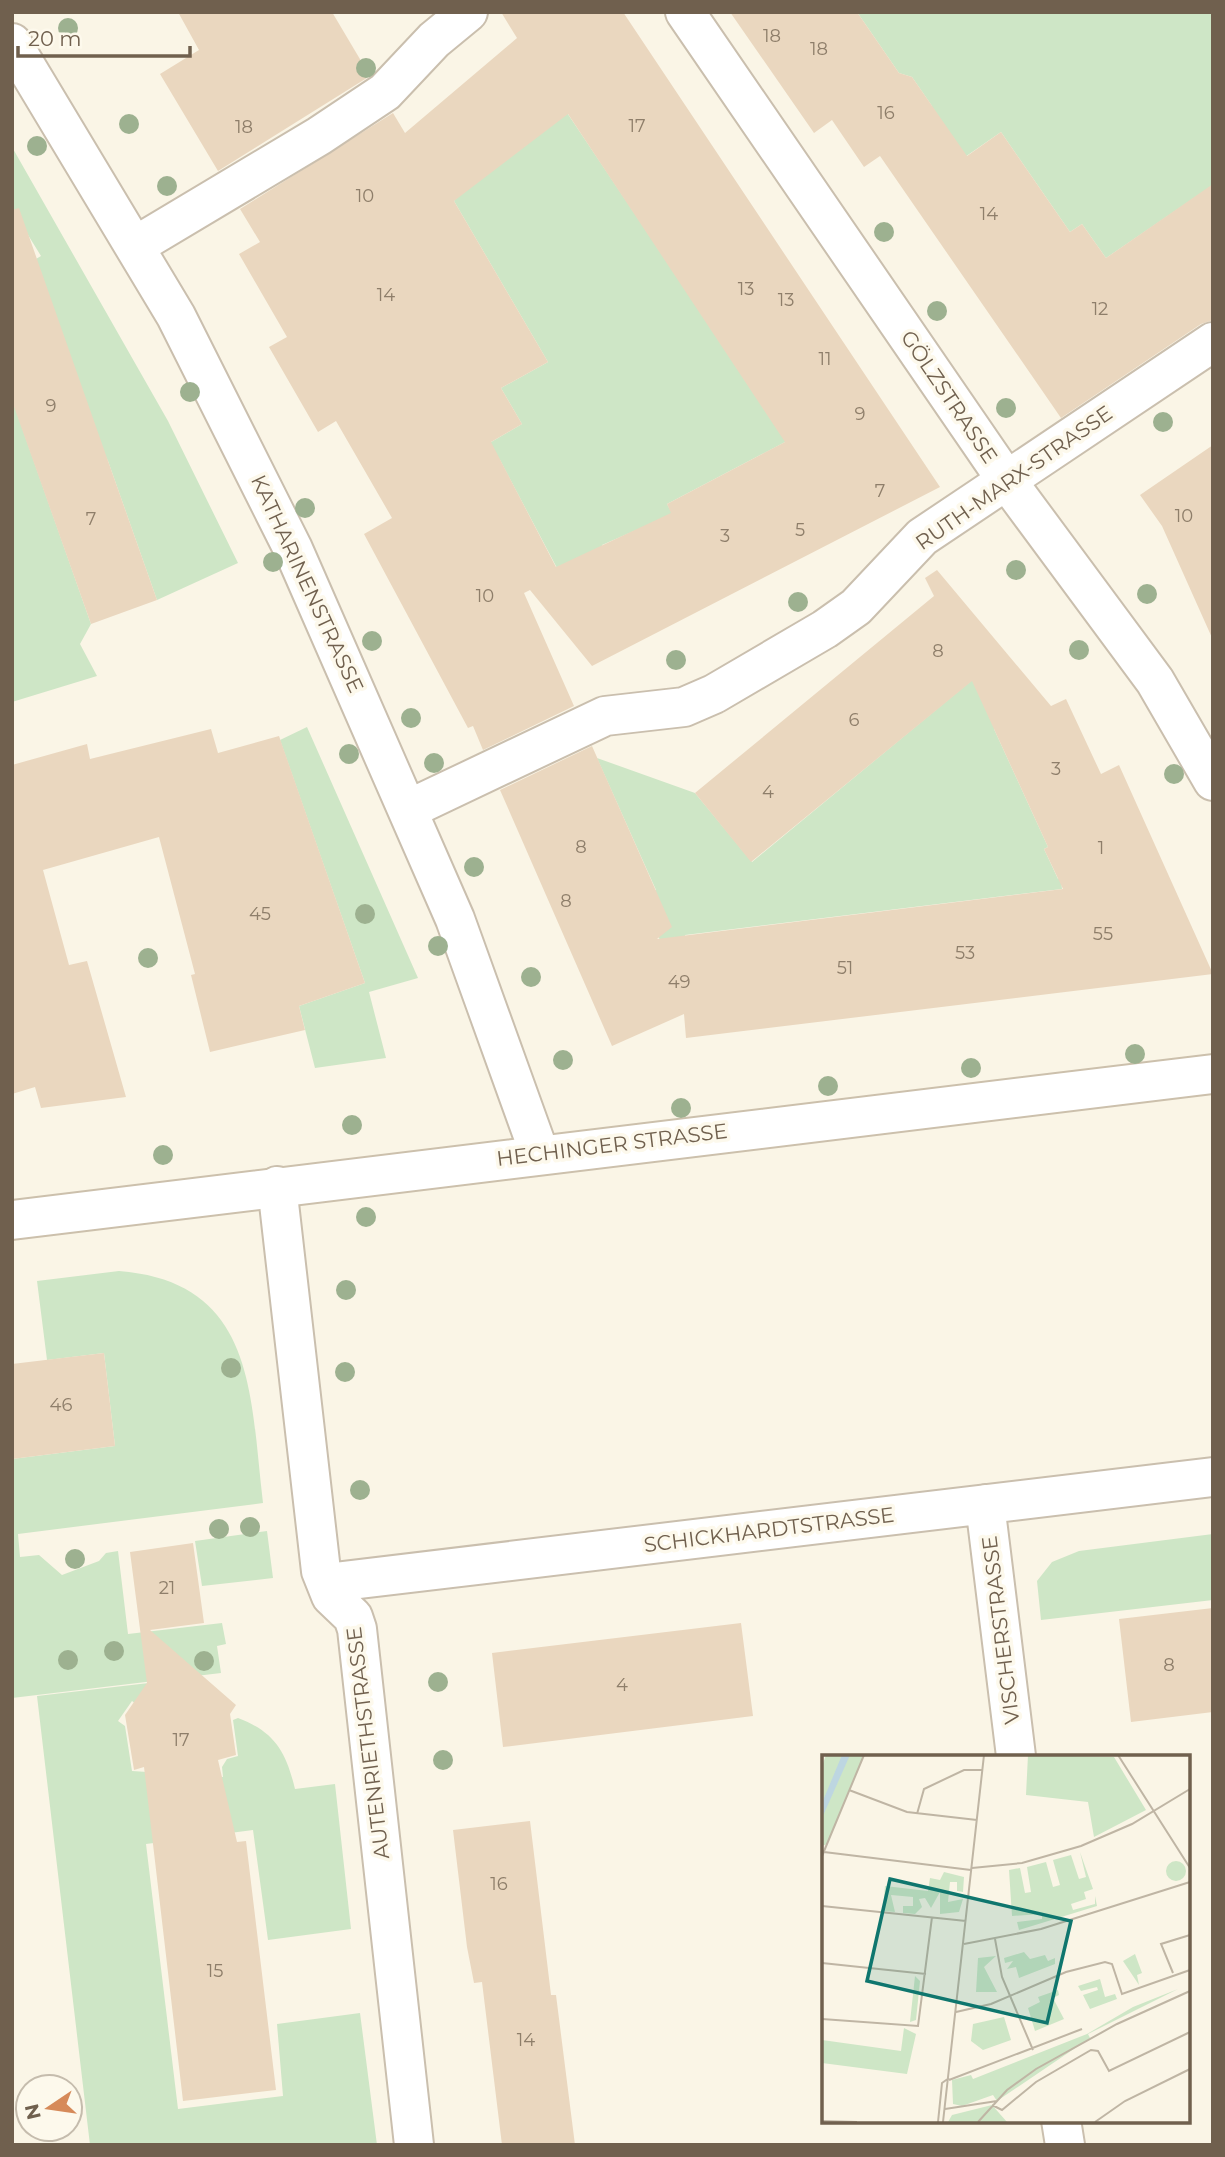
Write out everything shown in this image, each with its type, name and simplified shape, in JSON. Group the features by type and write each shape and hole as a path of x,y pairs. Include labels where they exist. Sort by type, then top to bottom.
{"street":[{"path":"135,246 308,143 385,92 435,40 468,12"},
{"name":"GÖLZSTRASSE","path":"685,12 1007,481 1155,681 1213,781"},
{"name":"KATHARINENSTRASSE","path":"12,43 135,246 217,394 261,484 409,809 455,919 540,1154"},
{"name":"RUTH-MARX-STRASSE","path":"409,809 605,716 684,707 713,694 824,629 856,607 922,537 1213,342"},
{"name":"HECHINGER STRASSE","path":"12,1220 277,1185 1213,1073"},
{"name":"AUTENRIETHSTRASSE","path":"277,1185 321,1571 331,1596 353,1617 357,1629 414,2145"},
{"name":"SCHICKHARDTSTRASSE","path":"326,1583 1213,1477"},
{"name":"VISCHERSTRASSE","path":"985,1504 1016,1755"},
{"path":"1061,2122 1065,2145"}],"green space":[{"path":"857,12 1213,12 1213,185 1106,258 1082,224 1070,232 1001,132 952,166 925,125 932,106 912,77 899,73"},
{"path":"533,62 787,441 667,504 719,600 634,531 602,545 605,659 500,460 474,452 522,424 501,388 548,362 454,201"},
{"path":"12,147 168,421 238,563 157,600 108,461 12,273 41,256 12,209"},
{"path":"12,399 91,624 80,644 97,676 12,702"},
{"path":"1006,652 994,729 1048,847 1044,849 1058,879 1061,879 1062,889 685,935 687,949 665,952 642,898 656,890 597,758 695,793 752,862"},
{"path":"307,727 418,978 369,992 386,1058 315,1068 299,1006 365,983 280,740"},
{"path":"119,1271 164,1280 198,1297 222,1321 238,1351 248,1385 263,1503 18,1534 20,1557 39,1555 62,1575 99,1561 106,1553 118,1551 128,1634 222,1623 226,1644 217,1646 221,1673 12,1698 12,1459 115,1446 104,1353 47,1360 37,1281"},
{"path":"267,1531 273,1578 202,1586 195,1541"},
{"path":"1213,1534 1213,1600 1041,1620 1037,1581 1052,1562 1079,1551"},
{"path":"166,1681 140,1707 132,1701 118,1721 125,1726 132,1771 223,1777 222,1767 227,1759 238,1756 233,1720 238,1718 261,1730 277,1745 288,1764 295,1789 335,1784 351,1929 268,1940 253,1830 146,1844 178,2109 283,2096 277,2024 360,2013 377,2145 90,2145 84,2073 82,2073 37,1696"}],"building":[{"path":"178,12 332,12 370,76 218,171 160,74 199,50"},
{"path":"501,12 623,12 940,487 592,666 530,590 524,593 574,706 483,750 473,726 468,728 364,534 392,518 336,421 318,432 269,347 287,337 239,254 260,242 240,209 393,113 405,133 517,38","holes":["568,114 785,442 667,504 671,513 556,567 491,442 522,424 501,388 548,362 454,201"]},
{"path":"730,12 857,12 899,73 912,77 967,156 1001,132 1070,232 1082,224 1106,258 1213,184 1213,320 1201,324 1061,418 880,156 864,167 832,120 814,133"},
{"path":"19,208 157,600 91,624 12,401 12,210"},
{"path":"1213,445 1213,640 1162,526 1140,495"},
{"path":"937,570 1051,706 1066,699 1101,774 1119,765 1213,974 686,1038 684,1014 612,1046 500,790 592,746 672,927 657,939 1063,889 1044,849 1048,847 972,681 751,862 695,793 934,596 925,578"},
{"path":"211,729 218,753 279,736 365,983 299,1006 305,1030 210,1052 191,975 195,974 159,837 43,870 69,965 87,961 126,1097 41,1108 35,1087 12,1094 12,765 87,744 90,759"},
{"path":"104,1353 115,1446 12,1459 12,1364"},
{"path":"193,1543 204,1623 150,1630 236,1705 230,1714 236,1755 218,1760 237,1842 246,1841 276,2090 183,2101 144,1767 134,1770 125,1715 147,1683 130,1552"},
{"path":"1213,1608 1213,1712 1131,1722 1119,1619"},
{"path":"741,1623 753,1716 503,1747 492,1653"},
{"path":"530,1821 551,1995 556,1995 575,2145 502,2145 482,1982 474,1983 467,1947 453,1830"}]}
